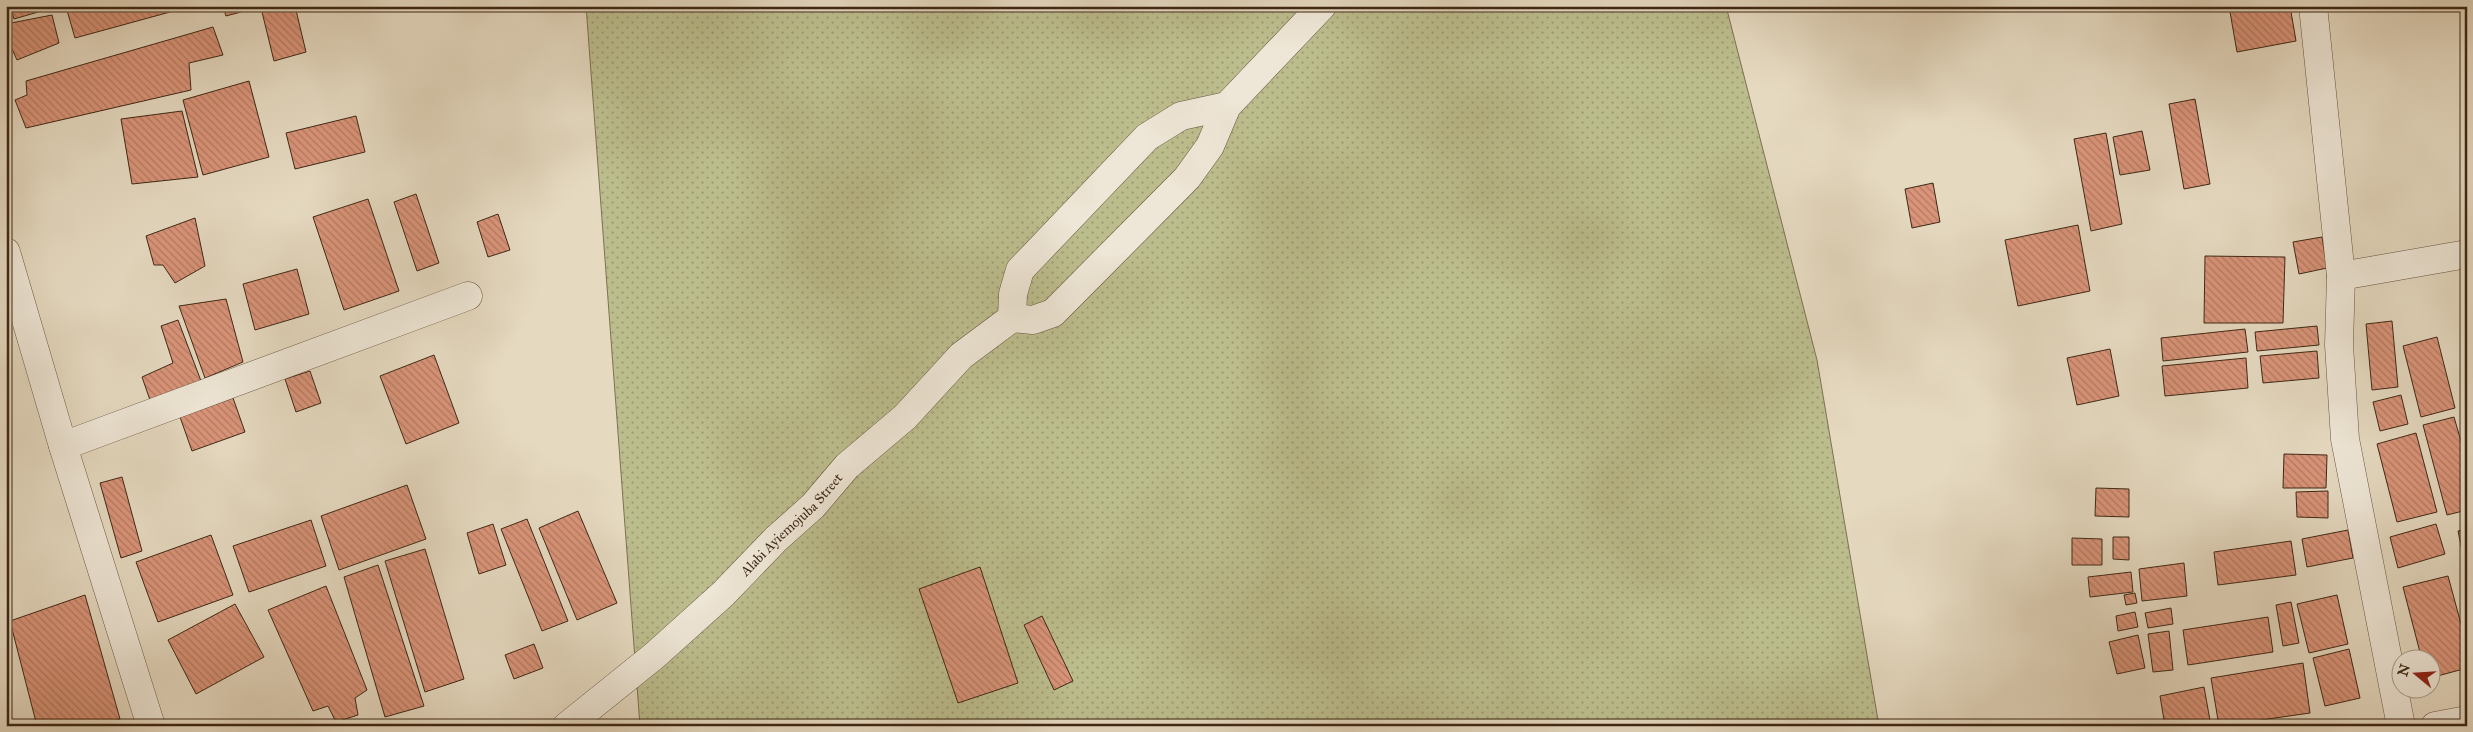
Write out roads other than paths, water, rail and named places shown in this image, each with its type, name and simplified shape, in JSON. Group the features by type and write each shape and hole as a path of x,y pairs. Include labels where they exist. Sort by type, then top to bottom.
{"street":[{"path":"1227,106 1181,116 1147,136 1020,270 1013,294 1012,318 1033,320 1053,313 1186,178 1210,146 1227,106 1322,6"},
{"path":"2313,6 2341,276 2339,345 2345,439 2401,726"},
{"path":"6,252 63,446 151,726"},
{"path":"2341,276 2467,254"},
{"path":"63,446 468,296"},
{"name":"Alabi Ayiemojuba Street","path":"567,726 654,656 723,594 776,539 813,506 847,466 904,417 962,356 1012,318"},
{"path":"2435,726 2467,720"}]}
